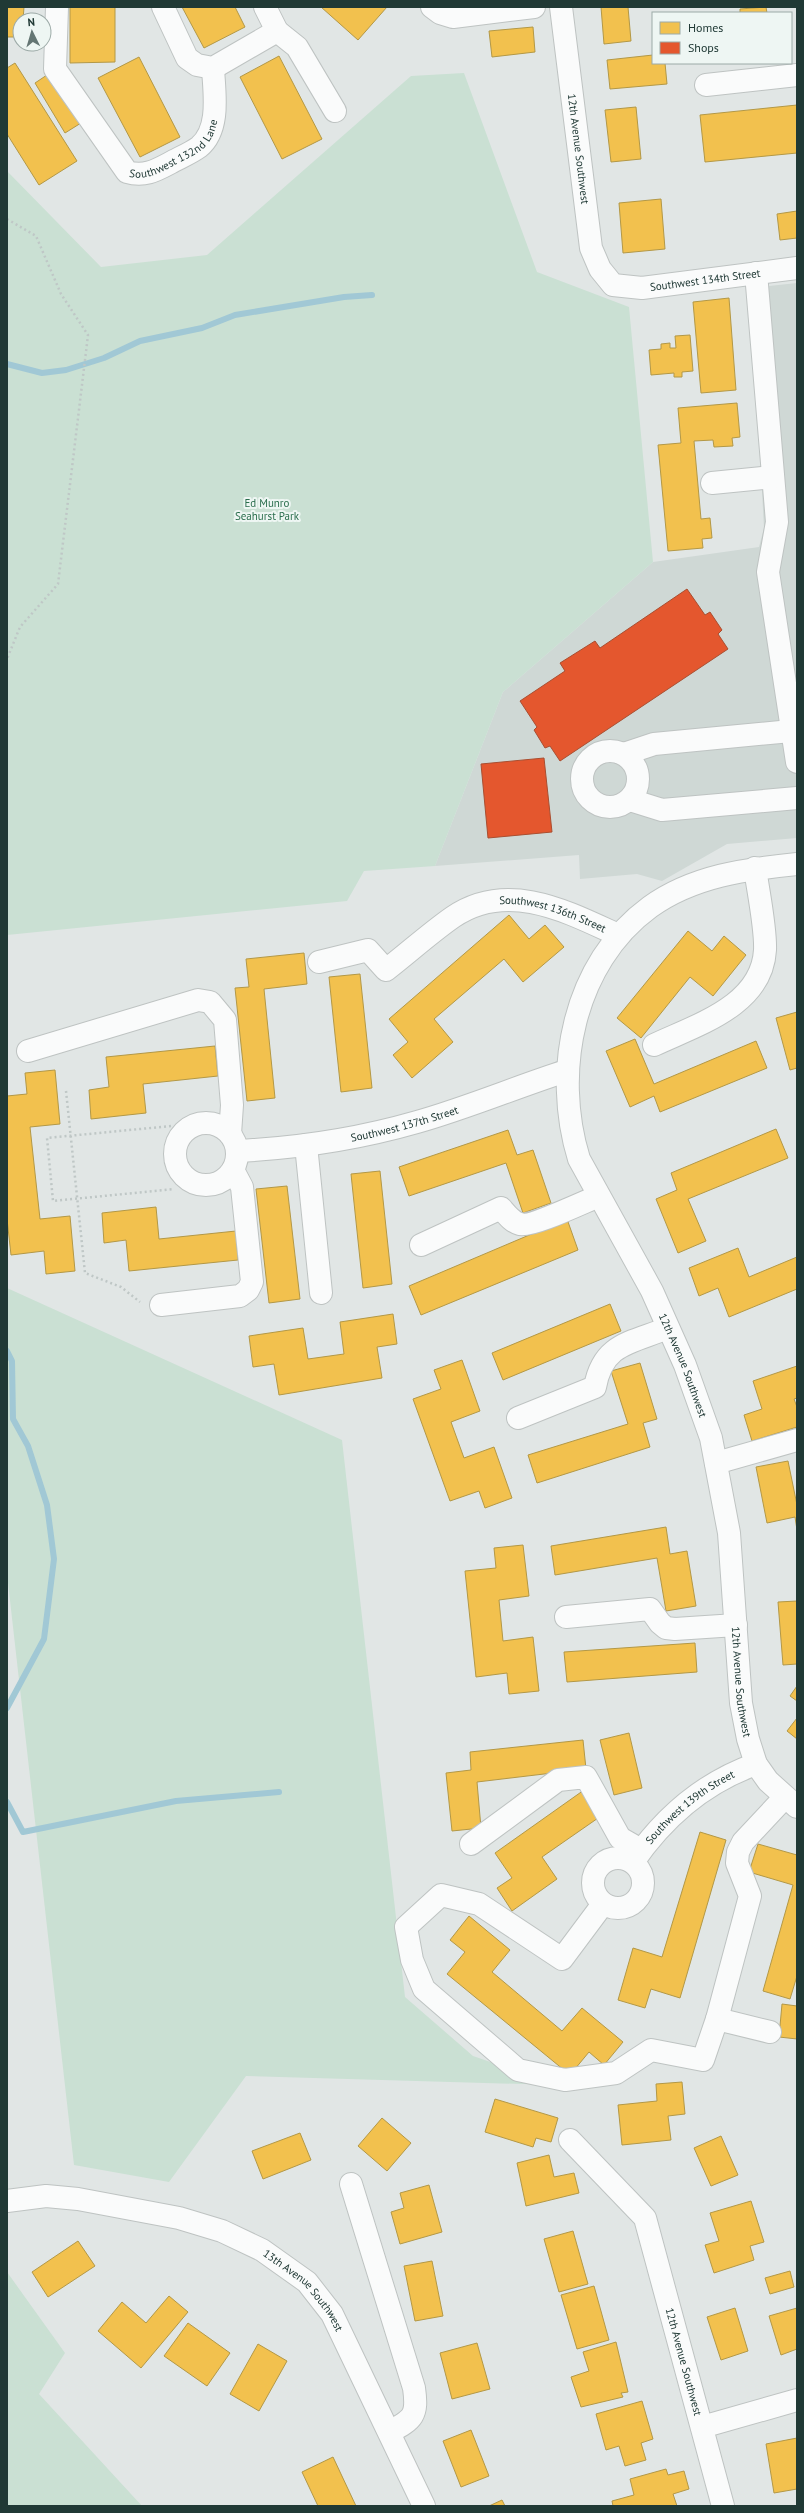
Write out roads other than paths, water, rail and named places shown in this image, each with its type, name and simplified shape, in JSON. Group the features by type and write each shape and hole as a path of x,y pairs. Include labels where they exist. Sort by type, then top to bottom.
{"street":[{"name":"Southwest 132nd Lane","path":"57,7 55,69 127,172 138,175 152,172 200,146 209,131 215,110 213,68"},
{"path":"163,7 187,58 197,65 213,68 277,31"},
{"path":"265,7 277,31 297,47 334,111"},
{"path":"432,7 440,13 452,17 534,7"},
{"name":"12th Avenue Southwest","path":"561,7 591,248 600,270 613,285"},
{"path":"706,85 797,75"},
{"name":"Southwest 134th Street","path":"613,285 642,288 797,268"},
{"path":"756,273 777,522 768,572 791,731 797,762"},
{"path":"712,483 773,477"},
{"path":"624,754 631,760 638,776 638,784 630,800 614,808 605,807 590,799 582,783 584,770 591,759 606,751 624,754 654,744 791,731"},
{"path":"630,800 662,810 797,798"},
{"name":"Southwest 136th Street","path":"319,962 368,950 386,970 454,916 473,907 508,898 537,902 560,909 618,935 651,907 681,890 712,877 755,868 797,864"},
{"path":"654,1045 730,1009 756,982 765,950 755,868"},
{"name":"12th Avenue Southwest","path":"618,935 598,965 585,994 573,1027 566,1071 572,1136 580,1159 599,1196 652,1291 685,1365 711,1438 729,1533 741,1703 748,1740 756,1764 768,1781 791,1802"},
{"path":"28,1051 198,1000 210,1002 225,1020 232,1105 233,1152 242,1188 252,1282 248,1290 240,1296 161,1305"},
{"name":"Southwest 137th Street","path":"233,1152 306,1145 365,1135 418,1122 566,1071"},
{"path":"306,1145 321,1293"},
{"path":"422,1245 502,1208 512,1220 522,1225 535,1222 599,1196"},
{"path":"518,1418 595,1387 598,1370 604,1359 614,1350 668,1328"},
{"path":"716,1463 797,1440"},
{"path":"566,1616 650,1609 666,1628 675,1629 736,1625"},
{"name":"Southwest 139th Street","path":"637,1856 692,1796 732,1772 756,1764"},
{"path":"470,1844 558,1780 586,1777 620,1838 637,1856 643,1880 641,1893 636,1901 620,1908 604,1904 593,1890 595,1872 600,1865 616,1857 637,1856"},
{"path":"604,1904 562,1959 479,1904 441,1895 406,1927 412,1960 424,1989 518,2070 565,2080 616,2073 651,2050 703,2060 717,2019 750,1896 737,1863 738,1852 743,1842 791,1802"},
{"path":"717,2019 770,2032"},
{"name":"12th Avenue Southwest","path":"570,2140 645,2218 723,2506"},
{"path":"351,2184 414,2388 416,2411 410,2421 390,2432"},
{"name":"13th Avenue Southwest","path":"7,2201 46,2196 78,2198 179,2218 222,2232 262,2250 307,2282 332,2314 390,2432 424,2506"},
{"path":"702,2427 797,2400"}],"waterway":[{"path":"7,364 42,373 66,370 104,358 140,341 202,328 235,315 344,297 372,295"},
{"path":"7,1351 12,1361 13,1419 28,1446 47,1505 54,1559 44,1639 7,1708"},
{"path":"7,1802 23,1832 176,1801 279,1792"}],"park label":[{"name":"Ed Munro Seahurst Park","path":"267,509"}]}
